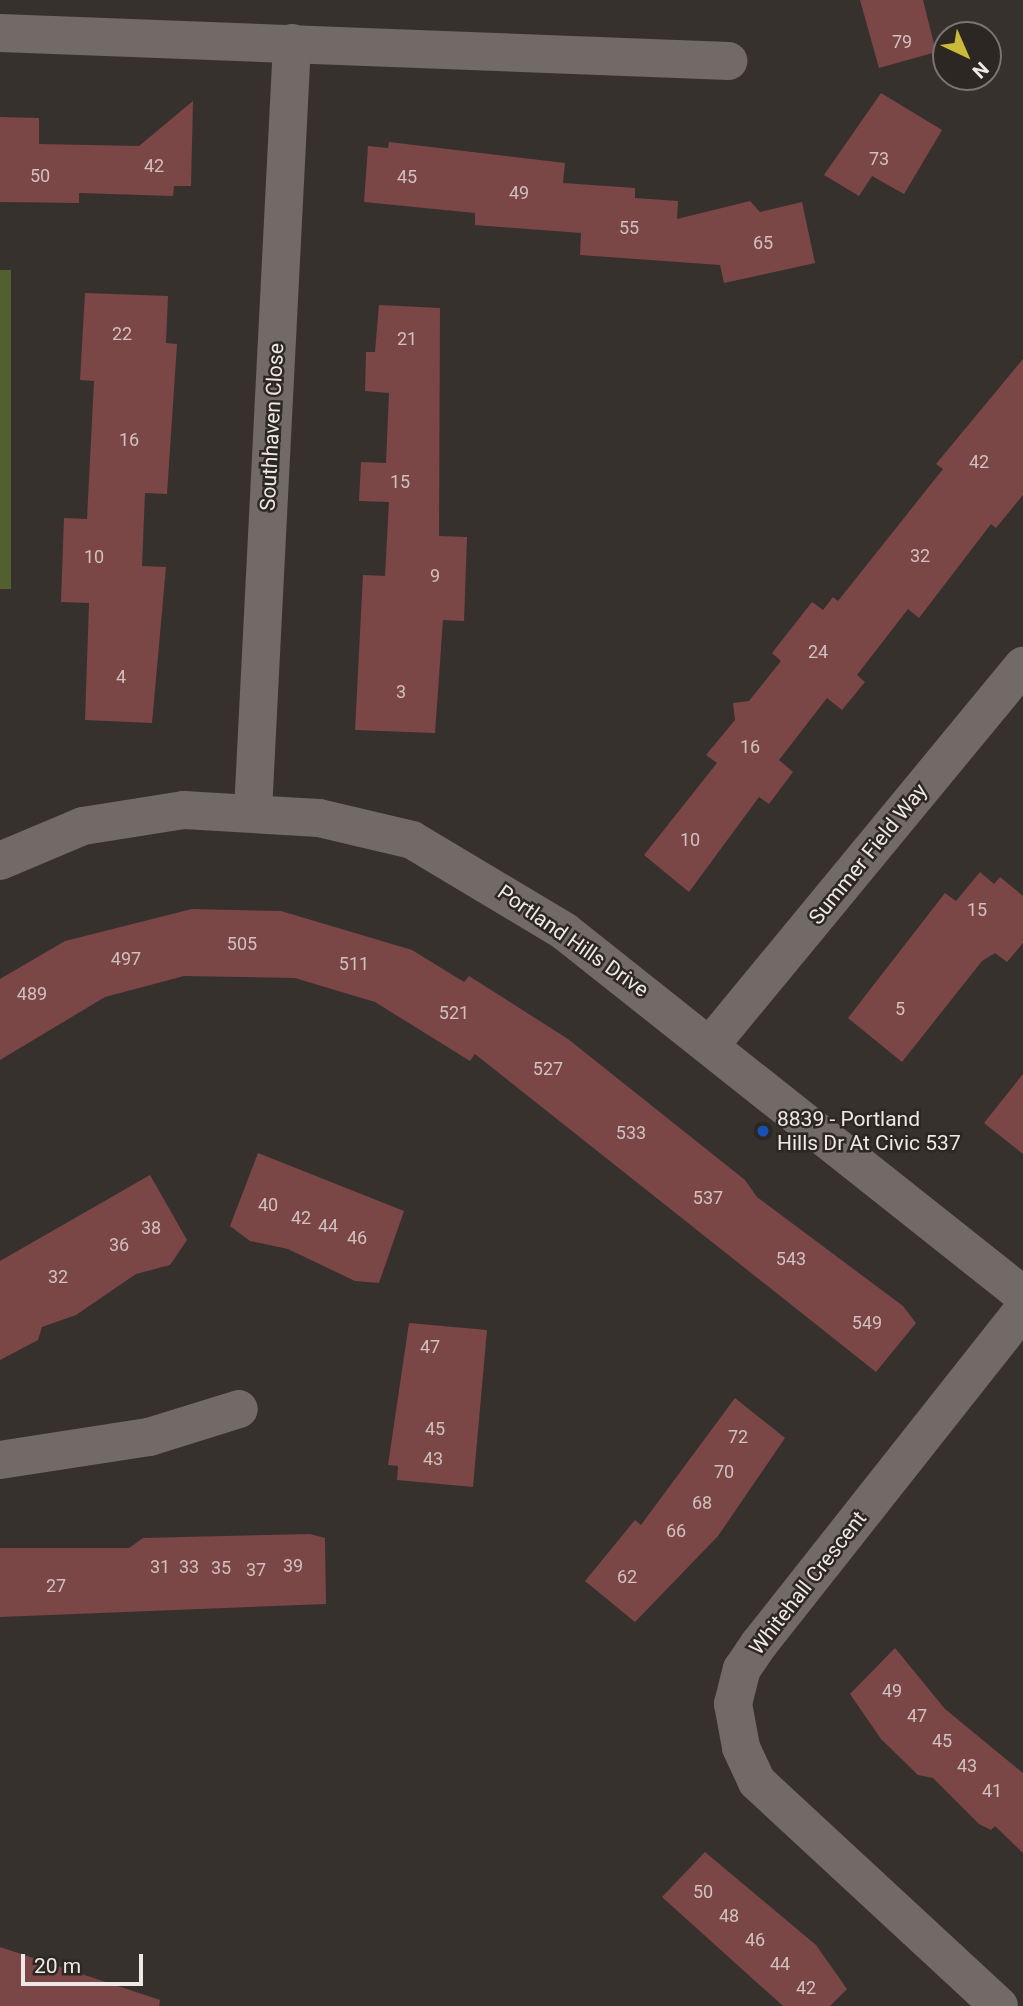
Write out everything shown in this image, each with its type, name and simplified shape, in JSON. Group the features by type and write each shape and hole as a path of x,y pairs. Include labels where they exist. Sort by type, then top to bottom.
{"street":[{"path":"0,33 728,61"},
{"name":"Southhaven Close","path":"253,811 292,43"},
{"name":"Summer Field Way","path":"712,1043 1023,666"},
{"name":"Portland Hills Drive","path":"0,861 127,815 253,811 370,828 458,863 533,908 712,1043 1023,1295"},
{"name":"Whitehall Crescent","path":"999,2006 757,1782 741,1747 733,1704 742,1669 759,1644 1023,1310"},
{"path":"0,1460 149,1437 239,1409"}],"green space":[{"path":"0,270 11,270 11,589 0,589"}],"building":[{"path":"860,0 923,0 932,36 932,53 879,68"},
{"path":"881,93 942,130 904,194 872,176 859,196 824,175"},
{"path":"193,101 191,186 174,186 173,196 79,193 79,203 0,202 0,117 39,118 39,144 139,146"},
{"path":"389,142 565,163 563,183 635,188 635,198 678,201 677,219 750,201 760,212 802,202 815,263 724,283 720,265 580,255 581,233 475,225 475,213 364,202 368,146 388,148"},
{"path":"85,293 168,296 166,343 177,344 167,494 145,493 142,566 166,567 152,723 85,720 89,603 61,602 64,518 87,519 94,381 80,380"},
{"path":"379,305 440,308 439,536 467,537 464,621 443,620 435,733 355,730 363,575 385,576 389,502 359,501 361,462 386,463 389,393 365,391 366,352 375,352"},
{"path":"1023,359 1023,495 996,528 991,524 919,618 908,609 857,675 865,682 842,710 827,698 779,760 793,772 769,804 759,797 689,892 644,855 717,763 706,755 735,720 733,703 749,701 781,661 772,653 812,602 823,610 833,597 838,601 943,469 936,464"},
{"path":"980,872 994,884 1000,877 1023,896 1023,943 1007,962 995,953 982,961 902,1062 848,1018 945,893 956,901"},
{"path":"192,909 281,911 412,950 464,982 469,976 568,1039 745,1180 757,1197 903,1306 916,1323 876,1372 475,1054 470,1061 375,1002 295,978 184,976 105,997 0,1060 0,979 65,941"},
{"path":"1023,1074 1023,1154 984,1123"},
{"path":"258,1153 404,1211 379,1283 355,1281 288,1249 250,1241 230,1226"},
{"path":"150,1175 187,1240 170,1265 136,1274 76,1315 42,1327 38,1340 0,1360 0,1261"},
{"path":"409,1323 487,1330 473,1487 397,1480 398,1466 388,1465"},
{"path":"735,1398 785,1438 718,1536 635,1622 585,1581 635,1520 641,1525"},
{"path":"310,1534 325,1538 326,1604 0,1617 0,1548 129,1548 143,1538"},
{"path":"895,1648 945,1709 1023,1773 1023,1853 995,1826 991,1830 979,1824 933,1778 918,1775 881,1739 850,1694"},
{"path":"705,1852 816,1945 847,1989 830,2006 783,2006 662,1897"},
{"path":"0,1947 160,2000 159,2006 0,2006"}],"place":[{"name":"8839 - Portland Hills Dr At Civic 537","path":"763,1131"}]}
